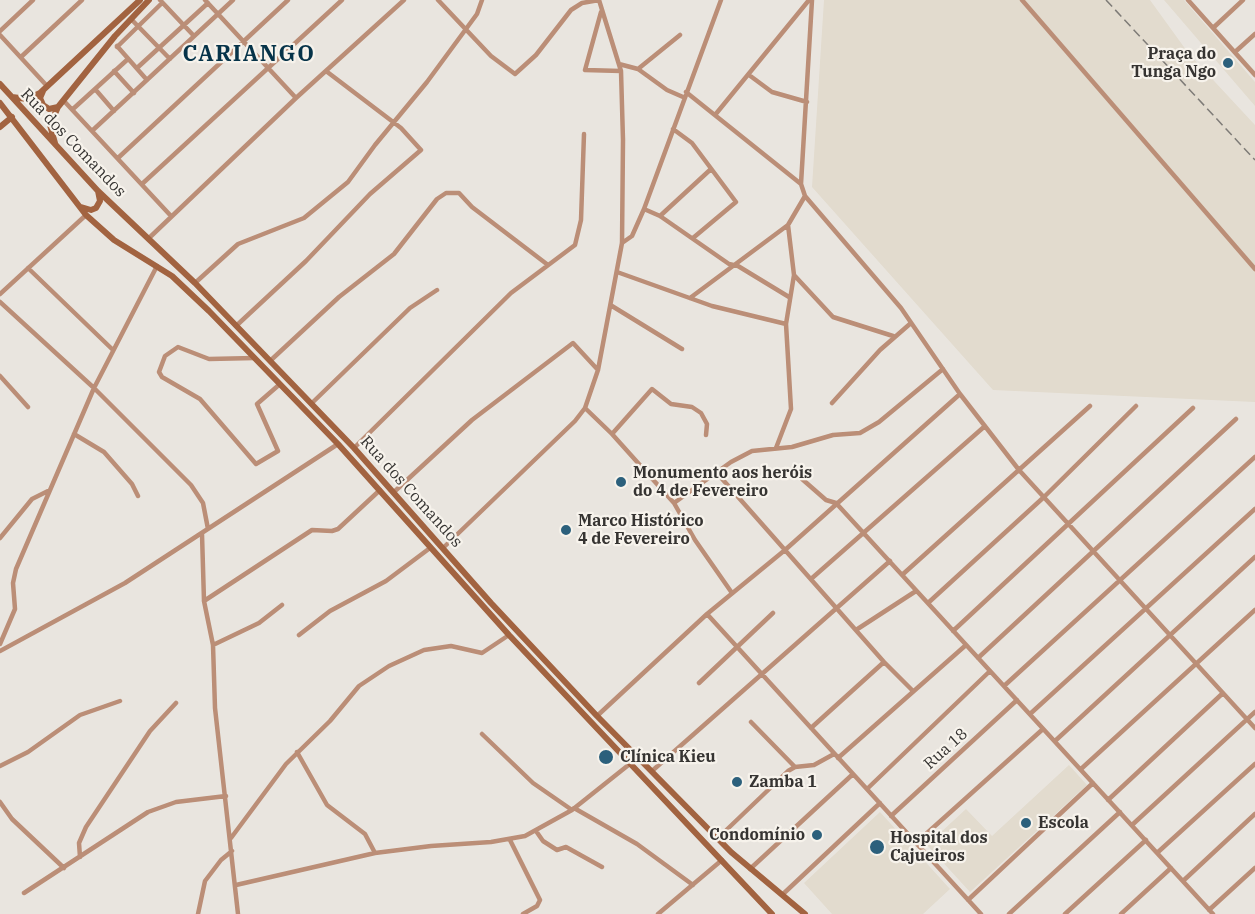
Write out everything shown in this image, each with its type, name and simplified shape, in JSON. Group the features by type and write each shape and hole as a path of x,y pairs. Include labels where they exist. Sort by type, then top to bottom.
{"main road":[{"path":"9,96 27,99 45,88 140,0"},
{"path":"57,148 50,125 58,107 114,44 131,19 149,0"},
{"name":"Rua dos Comandos","path":"0,84 57,148 195,283 354,448 597,716 717,839 797,907 802,914"},
{"path":"45,88 40,98 43,105 49,109 58,107"},
{"name":"Rua dos Comandos","path":"0,103 86,215 114,240 157,266 191,292 338,444 508,635 723,859 772,914"},
{"path":"0,127 12,117"},
{"path":"80,207 91,210 96,208 99,203 98,190"}],"street":[{"path":"33,0 0,33 45,88"},
{"path":"21,57 82,0"},
{"path":"93,130 233,0"},
{"path":"118,158 288,0"},
{"path":"142,184 342,0"},
{"path":"148,239 296,98 404,0"},
{"path":"438,0 500,64 516,74 575,6 599,0 621,70 622,243 612,306 598,370 585,408 443,548"},
{"path":"195,283 238,244 309,215 348,182 393,122 427,82 478,11 483,0"},
{"path":"569,0 575,6"},
{"path":"622,243 632,236 644,209 721,0"},
{"path":"715,115 811,0"},
{"path":"811,0 801,184 805,196 846,240 911,323 960,394 1019,470 1255,728"},
{"path":"1022,0 1255,269"},
{"path":"1213,28 1243,0"},
{"path":"147,80 114,44 138,26 161,1 194,36"},
{"path":"1192,1 1255,75"},
{"path":"137,68 206,2 296,98"},
{"path":"601,12 585,70 621,70"},
{"path":"131,19 170,59"},
{"path":"1235,52 1255,34"},
{"path":"638,69 680,35"},
{"path":"73,109 128,59"},
{"path":"619,64 638,69 667,90 685,95 715,115 801,184"},
{"path":"114,71 134,93"},
{"path":"236,326 306,261 370,194 420,153 420,147 393,122 358,98 326,71"},
{"path":"749,75 772,92 807,102"},
{"path":"95,89 114,111"},
{"path":"64,101 171,216"},
{"path":"673,129 689,140 736,204 693,238"},
{"path":"354,448 511,293 568,252 579,237 584,135"},
{"path":"660,216 711,169"},
{"path":"270,361 339,297 394,254 437,199 446,193 459,193 472,207 548,266"},
{"path":"689,298 788,225 805,196"},
{"path":"644,209 660,216 733,265 789,297"},
{"path":"0,294 86,215"},
{"path":"776,448 790,409 786,324 794,275 788,225"},
{"path":"0,644 15,609 14,574 48,491 94,388 157,266"},
{"path":"28,268 113,350"},
{"path":"617,272 689,298 786,324"},
{"path":"794,275 833,317 893,336"},
{"path":"312,404 410,308 437,290"},
{"path":"0,302 94,388 195,490 203,503 208,529"},
{"path":"612,306 682,349"},
{"path":"832,403 893,336 911,323"},
{"path":"394,492 472,420 573,343 598,370"},
{"path":"255,358 209,359 178,347 168,351 159,370 162,377 200,399 256,464 279,449 257,404 280,384"},
{"path":"674,503 716,472 752,451 806,444 832,435 860,433 879,422 943,369"},
{"path":"0,376 28,407"},
{"path":"612,434 652,389 671,404 692,407 701,413 706,424 706,435"},
{"path":"597,716 707,614 785,550 960,394"},
{"path":"902,575 1090,406"},
{"path":"928,603 1044,497 1136,406"},
{"path":"585,408 612,434 674,503 695,540 732,593"},
{"path":"953,631 1193,408"},
{"path":"978,658 1236,419"},
{"path":"811,579 985,426"},
{"path":"74,434 104,452 132,484 138,496"},
{"path":"0,651 125,583 338,444"},
{"path":"1004,686 1255,457"},
{"path":"716,472 884,662 913,691"},
{"path":"802,479 826,500 836,503 1211,912 1255,868"},
{"path":"204,601 312,530 338,529 380,490"},
{"path":"0,538 32,499 48,491"},
{"path":"1030,714 1255,509"},
{"path":"201,534 204,601 213,645 215,708 238,914"},
{"path":"299,635 330,612 386,581 430,548"},
{"path":"1055,741 1255,556"},
{"path":"652,771 890,561"},
{"path":"856,630 916,591"},
{"path":"213,645 259,623 282,605"},
{"path":"1081,770 1255,610"},
{"path":"699,683 773,613"},
{"path":"707,614 981,914"},
{"path":"231,838 297,752 330,721 359,686 389,666 424,650 439,646 458,646 482,653 508,635"},
{"path":"717,839 795,768 814,765 836,756 966,645"},
{"path":"811,728 884,662"},
{"path":"867,789 990,671"},
{"path":"1108,800 1223,693"},
{"name":"Rua 18","path":"891,816 1017,700"},
{"path":"0,766 28,752 80,715 120,701"},
{"path":"80,857 79,843 86,827 150,731 176,703"},
{"path":"1132,825 1255,712"},
{"path":"751,722 795,768"},
{"path":"916,843 1043,729"},
{"path":"482,734 533,783 573,809 644,848 693,885"},
{"path":"297,752 327,805 368,837 375,853"},
{"path":"236,885 375,853 510,840 536,831 573,809 631,762"},
{"path":"1157,853 1255,764"},
{"path":"750,869 853,774"},
{"path":"968,900 1093,783"},
{"path":"24,893 160,807 197,799 226,796"},
{"path":"0,802 12,819 64,868"},
{"path":"782,895 880,803"},
{"path":"1009,914 1120,812"},
{"path":"1183,881 1255,814"},
{"path":"536,831 543,841 557,850 567,847 602,867"},
{"path":"510,840 540,900 537,906 523,914"},
{"path":"1065,914 1146,840"},
{"path":"198,914 206,881 221,860 232,851"},
{"path":"658,914 723,859"},
{"path":"1121,914 1172,868"}],"shaded area":[{"path":"824,0 1150,0 1189,54 1255,125 1255,402 993,390 812,187"},
{"name":"Praça do Tunga Ngo","path":"1164,0 1184,0 1255,82 1255,106"},
{"name":"Escola","path":"1069,765 1087,785 970,892 927,845 966,809 992,836"},
{"name":"Hospital dos Cajueiros","path":"880,812 950,889 923,914 832,914 804,883"}],"railway":[{"path":"1106,0 1255,160"}],"place":[{"name":"Praça do Tunga Ngo","path":"1228,63"},
{"name":"Monumento aos heróis do 4 de Fevereiro","path":"621,482"},
{"name":"Marco Histórico 4 de Fevereiro","path":"566,530"},
{"name":"Clínica Kieu","path":"606,757"},
{"name":"Zamba 1","path":"737,782"},
{"name":"Escola","path":"1026,823"},
{"name":"Condomínio","path":"817,835"},
{"name":"Hospital dos Cajueiros","path":"877,847"}],"district":[{"name":"CARIANGO","path":"249,55"}]}
